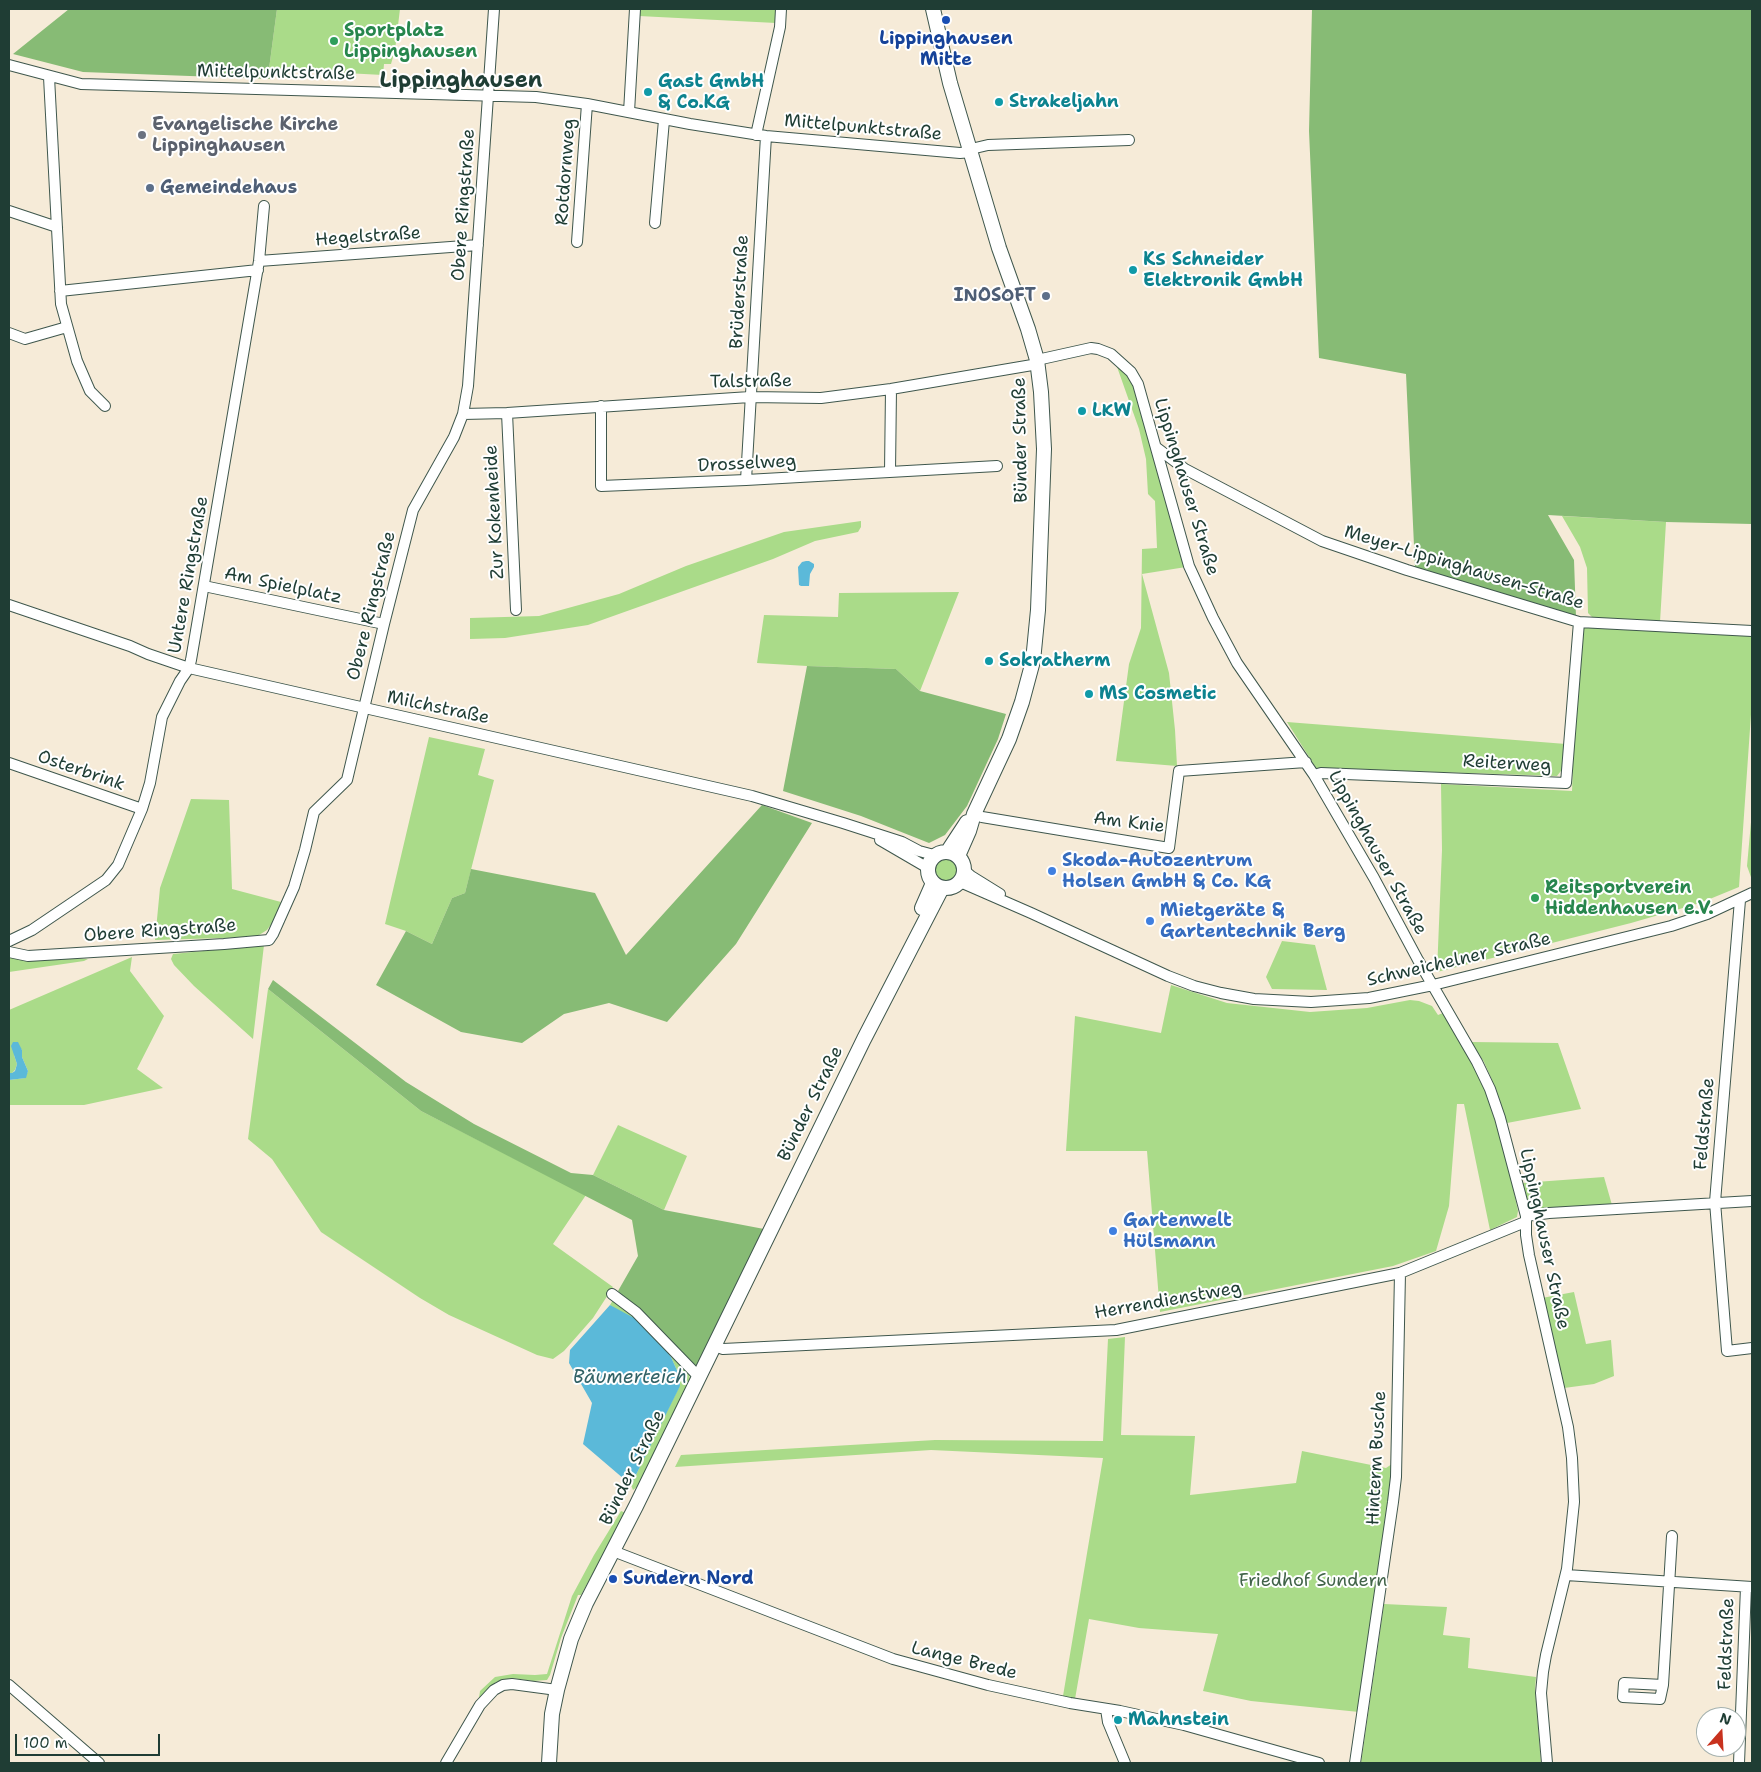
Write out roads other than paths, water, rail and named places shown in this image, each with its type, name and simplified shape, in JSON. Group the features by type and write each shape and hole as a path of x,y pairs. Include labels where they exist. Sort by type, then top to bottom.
{"main road":[{"name":"Bünder Straße","path":"933,9 950,82 999,248 1038,362 1044,448 1038,610 1033,661 1022,702 1009,739 974,814 969,831 954,854"},
{"path":"943,851 954,854 962,860 962,876 952,887 938,885 928,873 931,861 943,851"},
{"name":"Bünder Straße","path":"549,1763 550,1732 557,1690 580,1619 938,885"}],"street":[{"name":"Obere Ringstraße","path":"9,952 28,956 269,940 278,923 294,887 314,812 347,780 363,708 413,510 454,437 463,414 468,386 494,9"},
{"path":"628,112 635,9"},
{"name":"Brüderstraße","path":"746,480 761,136 780,27 781,9"},
{"name":"Mittelpunktstraße","path":"9,65 80,84 536,97 587,104 664,120 761,136 960,153 988,145 1129,140"},
{"path":"50,77 61,304 77,361 90,391 104,406"},
{"name":"Rotdornweg","path":"577,242 587,104"},
{"path":"656,223 664,120"},
{"name":"Untere Ringstraße","path":"9,941 32,930 106,880 118,865 142,809 150,784 153,757 162,716 180,680 189,668 258,266 264,206"},
{"path":"9,211 57,227"},
{"name":"Hegelstraße","path":"60,291 258,266 478,245"},
{"path":"9,333 25,339 67,327"},
{"name":"Lippinghauser Straße","path":"1038,362 1091,348 1111,354 1131,372 1138,384 1189,566 1213,618 1237,663 1314,775 1374,878 1477,1062 1490,1089 1500,1118 1526,1219 1529,1255 1568,1427 1572,1458 1574,1502 1566,1575 1543,1672 1541,1693 1547,1763"},
{"name":"Talstraße","path":"463,414 507,413 750,397 821,398 891,389 1038,362"},
{"path":"890,472 891,389"},
{"name":"Drosselweg","path":"601,406 601,486 997,466"},
{"name":"Zur Kokenheide","path":"507,413 516,610"},
{"name":"Meyer-Lippinghausen-Straße","path":"1156,448 1185,469 1322,541 1407,570 1579,622 1752,631"},
{"path":"1165,478 1174,470 1185,469"},
{"name":"Am Spielplatz","path":"204,586 384,624"},
{"name":"Milchstraße","path":"9,605 189,668 752,796 902,842 919,851 931,861"},
{"name":"Reiterweg","path":"1314,775 1321,773 1566,783 1579,622"},
{"name":"Am Knie","path":"974,814 982,817 1169,848 1179,771 1306,762"},
{"name":"Osterbrink","path":"9,763 142,809"},
{"name":"Schweichelner Straße","path":"962,876 1031,912 1168,976 1194,986 1230,994 1280,1001 1348,1001 1403,993 1671,926 1708,914 1752,893"},
{"name":"Feldstraße","path":"1740,900 1715,1202 1727,1351 1752,1348"},
{"name":"Herrendienstweg","path":"714,1346 723,1348 1116,1330 1400,1273 1526,1219 1549,1213 1752,1200"},
{"name":"Hinterm Busche","path":"1354,1763 1394,1494 1400,1273"},
{"path":"612,1294 636,1312 698,1377"},
{"path":"1663,1685 1672,1536"},
{"name":"Lange Brede","path":"613,1552 893,1659 988,1685 1184,1725 1319,1763"},
{"path":"1566,1575 1749,1587"},
{"name":"Feldstraße","path":"1739,1763 1749,1587"},
{"path":"446,1763 480,1705 494,1690 503,1685 512,1684 557,1690"},
{"path":"9,1685 99,1763"},
{"path":"1106,1709 1108,1722 1125,1763"}],"water":[{"path":"806,561 814,564 814,567 810,574 809,586 801,586 799,585 798,567 802,562"},
{"path":"13,1042 18,1042 22,1050 22,1057 28,1071 26,1078 9,1080 9,1073 15,1071 17,1064 11,1046"},
{"name":"Bäumerteich","path":"610,1305 634,1318 659,1341 671,1357 679,1375 680,1386 631,1485 583,1444 592,1403 569,1363 570,1350"}],"place":[{"name":"Lippinghausen Mitte","path":"946,20"},
{"name":"Sportplatz Lippinghausen","path":"334,41"},
{"name":"Gast GmbH & Co.KG","path":"648,92"},
{"name":"Strakeljahn","path":"999,102"},
{"name":"Evangelische Kirche Lippinghausen","path":"142,135"},
{"name":"Gemeindehaus","path":"150,188"},
{"name":"KS Schneider Elektronik GmbH","path":"1133,270"},
{"name":"INOSOFT","path":"1046,296"},
{"name":"LKW","path":"1082,411"},
{"name":"Sokratherm","path":"989,661"},
{"name":"MS Cosmetic","path":"1089,694"},
{"name":"Skoda-Autozentrum Holsen GmbH & Co. KG","path":"1052,871"},
{"name":"Reitsportverein Hiddenhausen e.V.","path":"1535,898"},
{"name":"Mietgeräte & Gartentechnik Berg","path":"1150,921"},
{"name":"Gartenwelt Hülsmann","path":"1113,1231"},
{"name":"Sundern Nord","path":"613,1579"},
{"name":"Mahnstein","path":"1118,1720"}],"district":[{"name":"Lippinghausen","path":"461,81"}],"park label":[{"name":"Friedhof Sundern","path":"1313,1581"}]}
